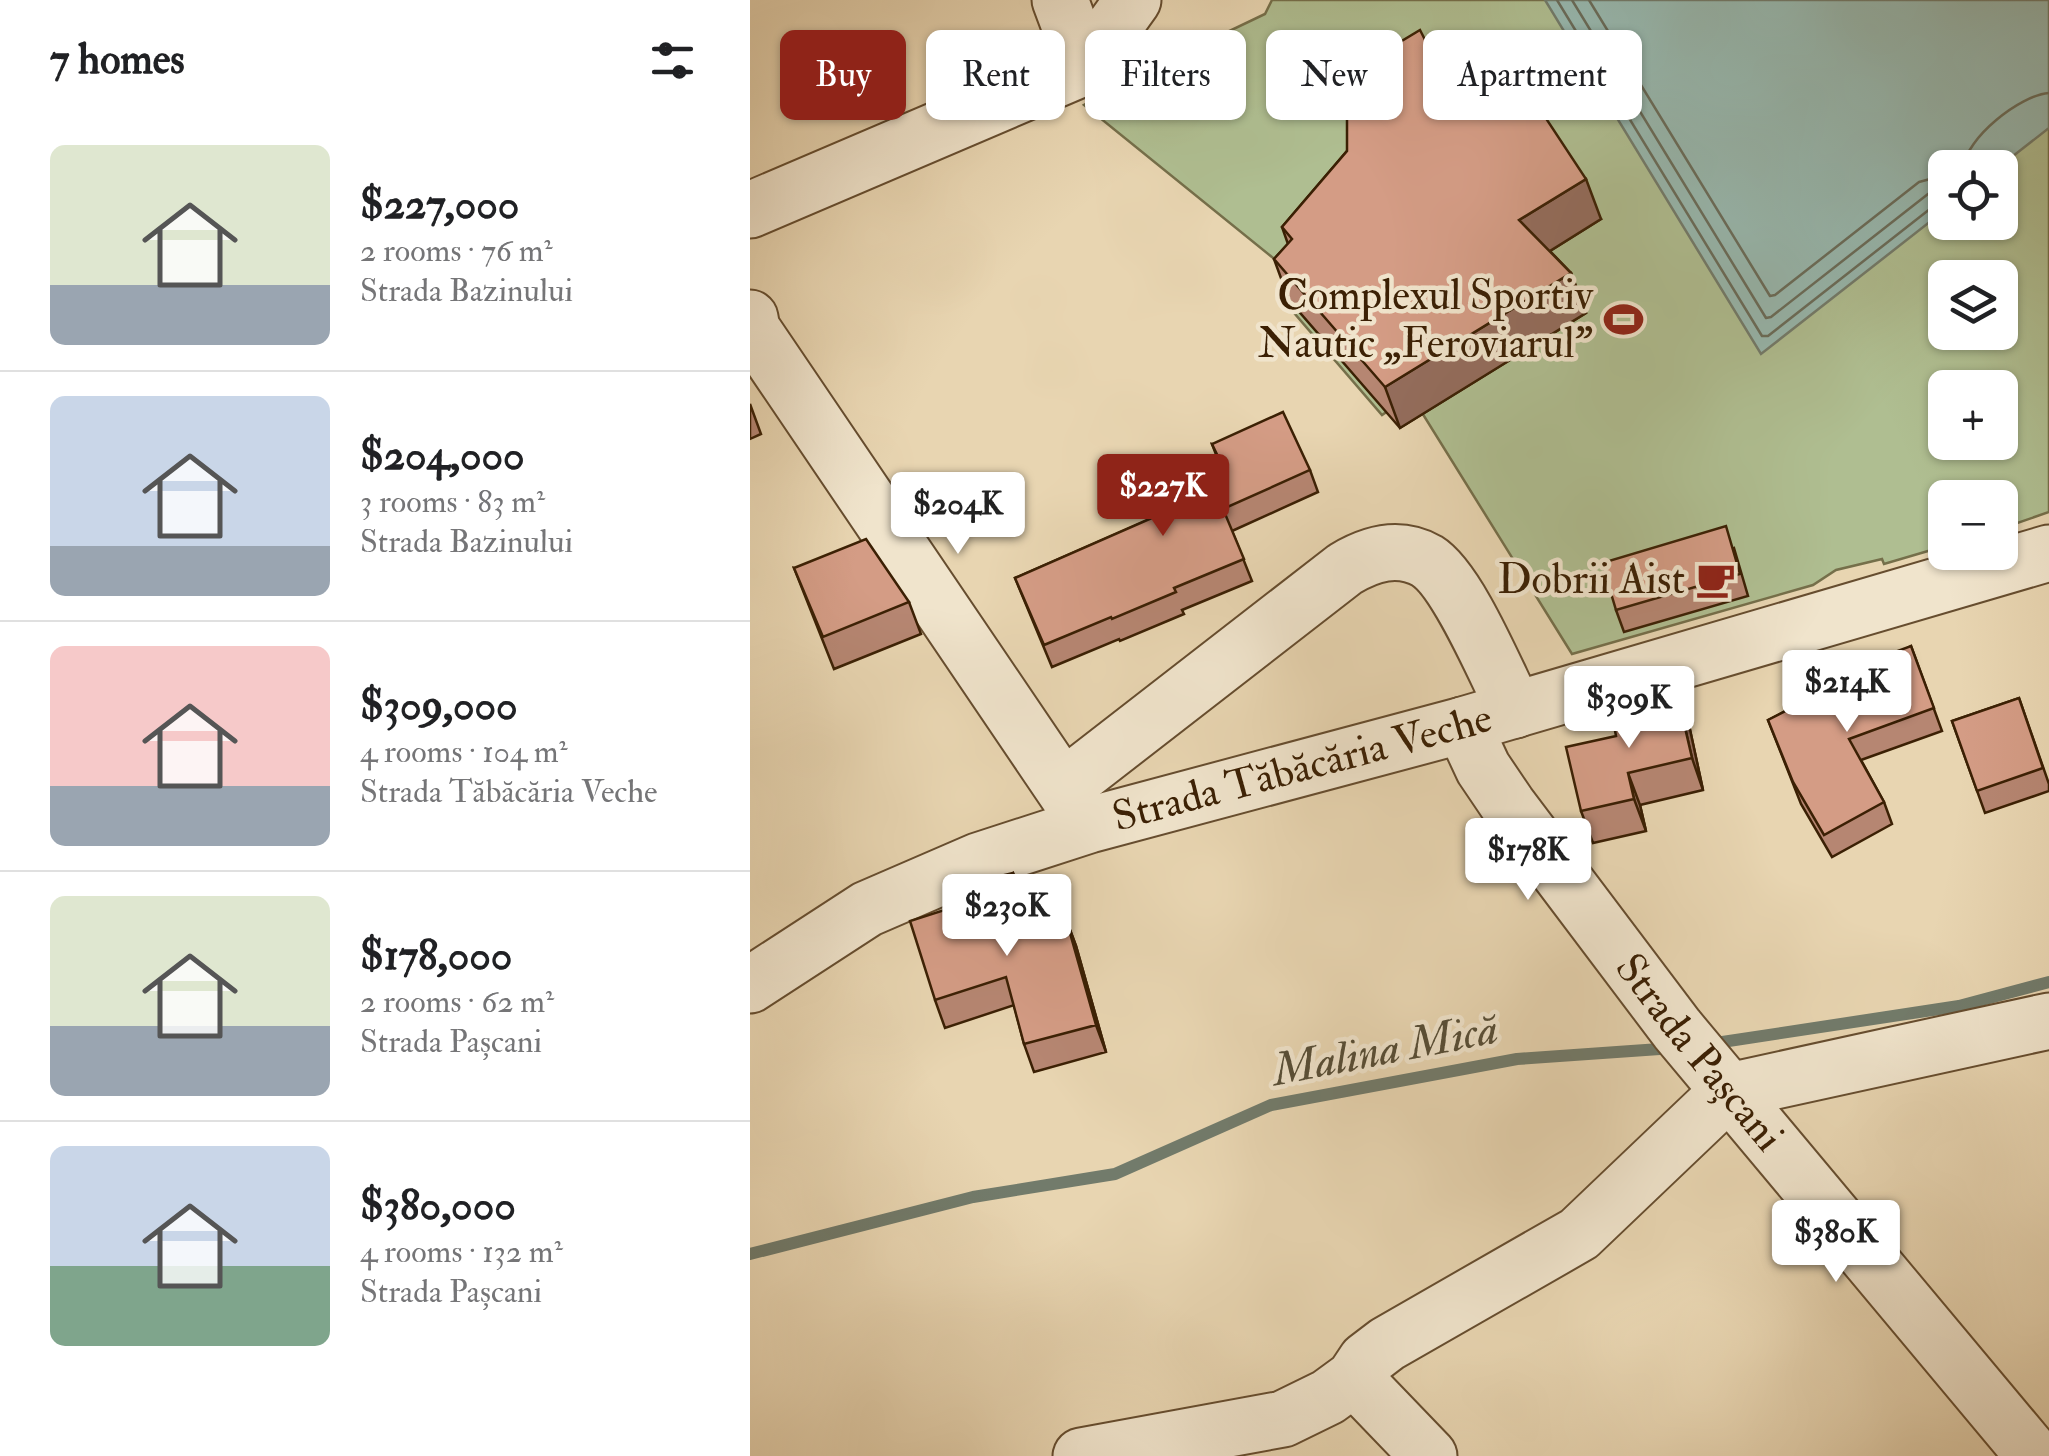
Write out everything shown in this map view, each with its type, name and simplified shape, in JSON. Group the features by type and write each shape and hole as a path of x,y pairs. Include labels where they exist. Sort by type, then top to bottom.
{"street":[{"path":"1060,0 1085,64"},
{"path":"1113,30 1134,0"},
{"path":"750,210 1085,67"},
{"path":"750,318 752,330 1077,806 1345,569 1369,555 1398,552 1428,562 1456,594 1516,710"},
{"name":"Strada Tăbăcăria Veche","path":"750,985 867,910 978,861 1077,806 1463,725 2049,553"},
{"name":"Strada Pașcani","path":"1463,725 1508,805 1703,1060 2034,1456"},
{"path":"1081,1456 1283,1418 1328,1396 1354,1378 1366,1360 1387,1344 1579,1234 1703,1060 2049,1021"},
{"path":"1354,1378 1429,1456"}],"green space":[{"name":"Complexul Sportiv Nautic „Feroviarul”","path":"1272,0 2049,0 2049,512 2018,523 2018,480 1928,480 1928,551 1884,564 1882,559 1836,570 1813,585 1572,654 1411,395 1382,415 1289,307 1309,287 1103,120 1246,120 1246,30 1231,30 1265,14"}],"water":[{"path":"1545,0 2049,0 2049,128 2018,152 1928,150 1928,223 1761,354 1618,120 1642,120 1642,30 1563,30"}],"building":[{"path":"1420,30 1423,36 1423,120 1547,120 1586,179 1519,220 1571,273 1385,387 1274,259 1292,239 1282,227 1347,151 1347,120 1403,120 1403,40"},
{"path":"1283,412 1310,470 1223,509 1244,559 1174,588 1176,592 1044,645 1015,578 1154,517 1147,501 1224,469 1212,444"},
{"path":"1726,526 1740,574 1616,610 1602,563"},
{"path":"866,539 909,602 823,637 794,568"},
{"path":"1911,646 1934,708 1849,739 1884,802 1824,835 1793,782 1768,720 1850,678 1846,670"},
{"path":"1677,693 1692,758 1628,773 1634,799 1581,811 1566,747 1616,736 1611,709"},
{"path":"2019,698 2043,768 1977,791 1952,721"},
{"path":"1013,873 1028,929 1066,919 1096,1025 1024,1044 1006,977 935,1000 910,921 976,900 971,883"}],"waterway":[{"name":"Malina Mică","path":"1709,1044 1959,1006 2049,982"},
{"name":"Malina Mică","path":"750,1254 973,1197 1115,1174 1271,1105 1517,1059 1674,1048"}],"place":[{"name":"Complexul Sportiv Nautic „Feroviarul”","path":"1623,320"},
{"name":"Dobrii Aist","path":"1715,580"}]}
